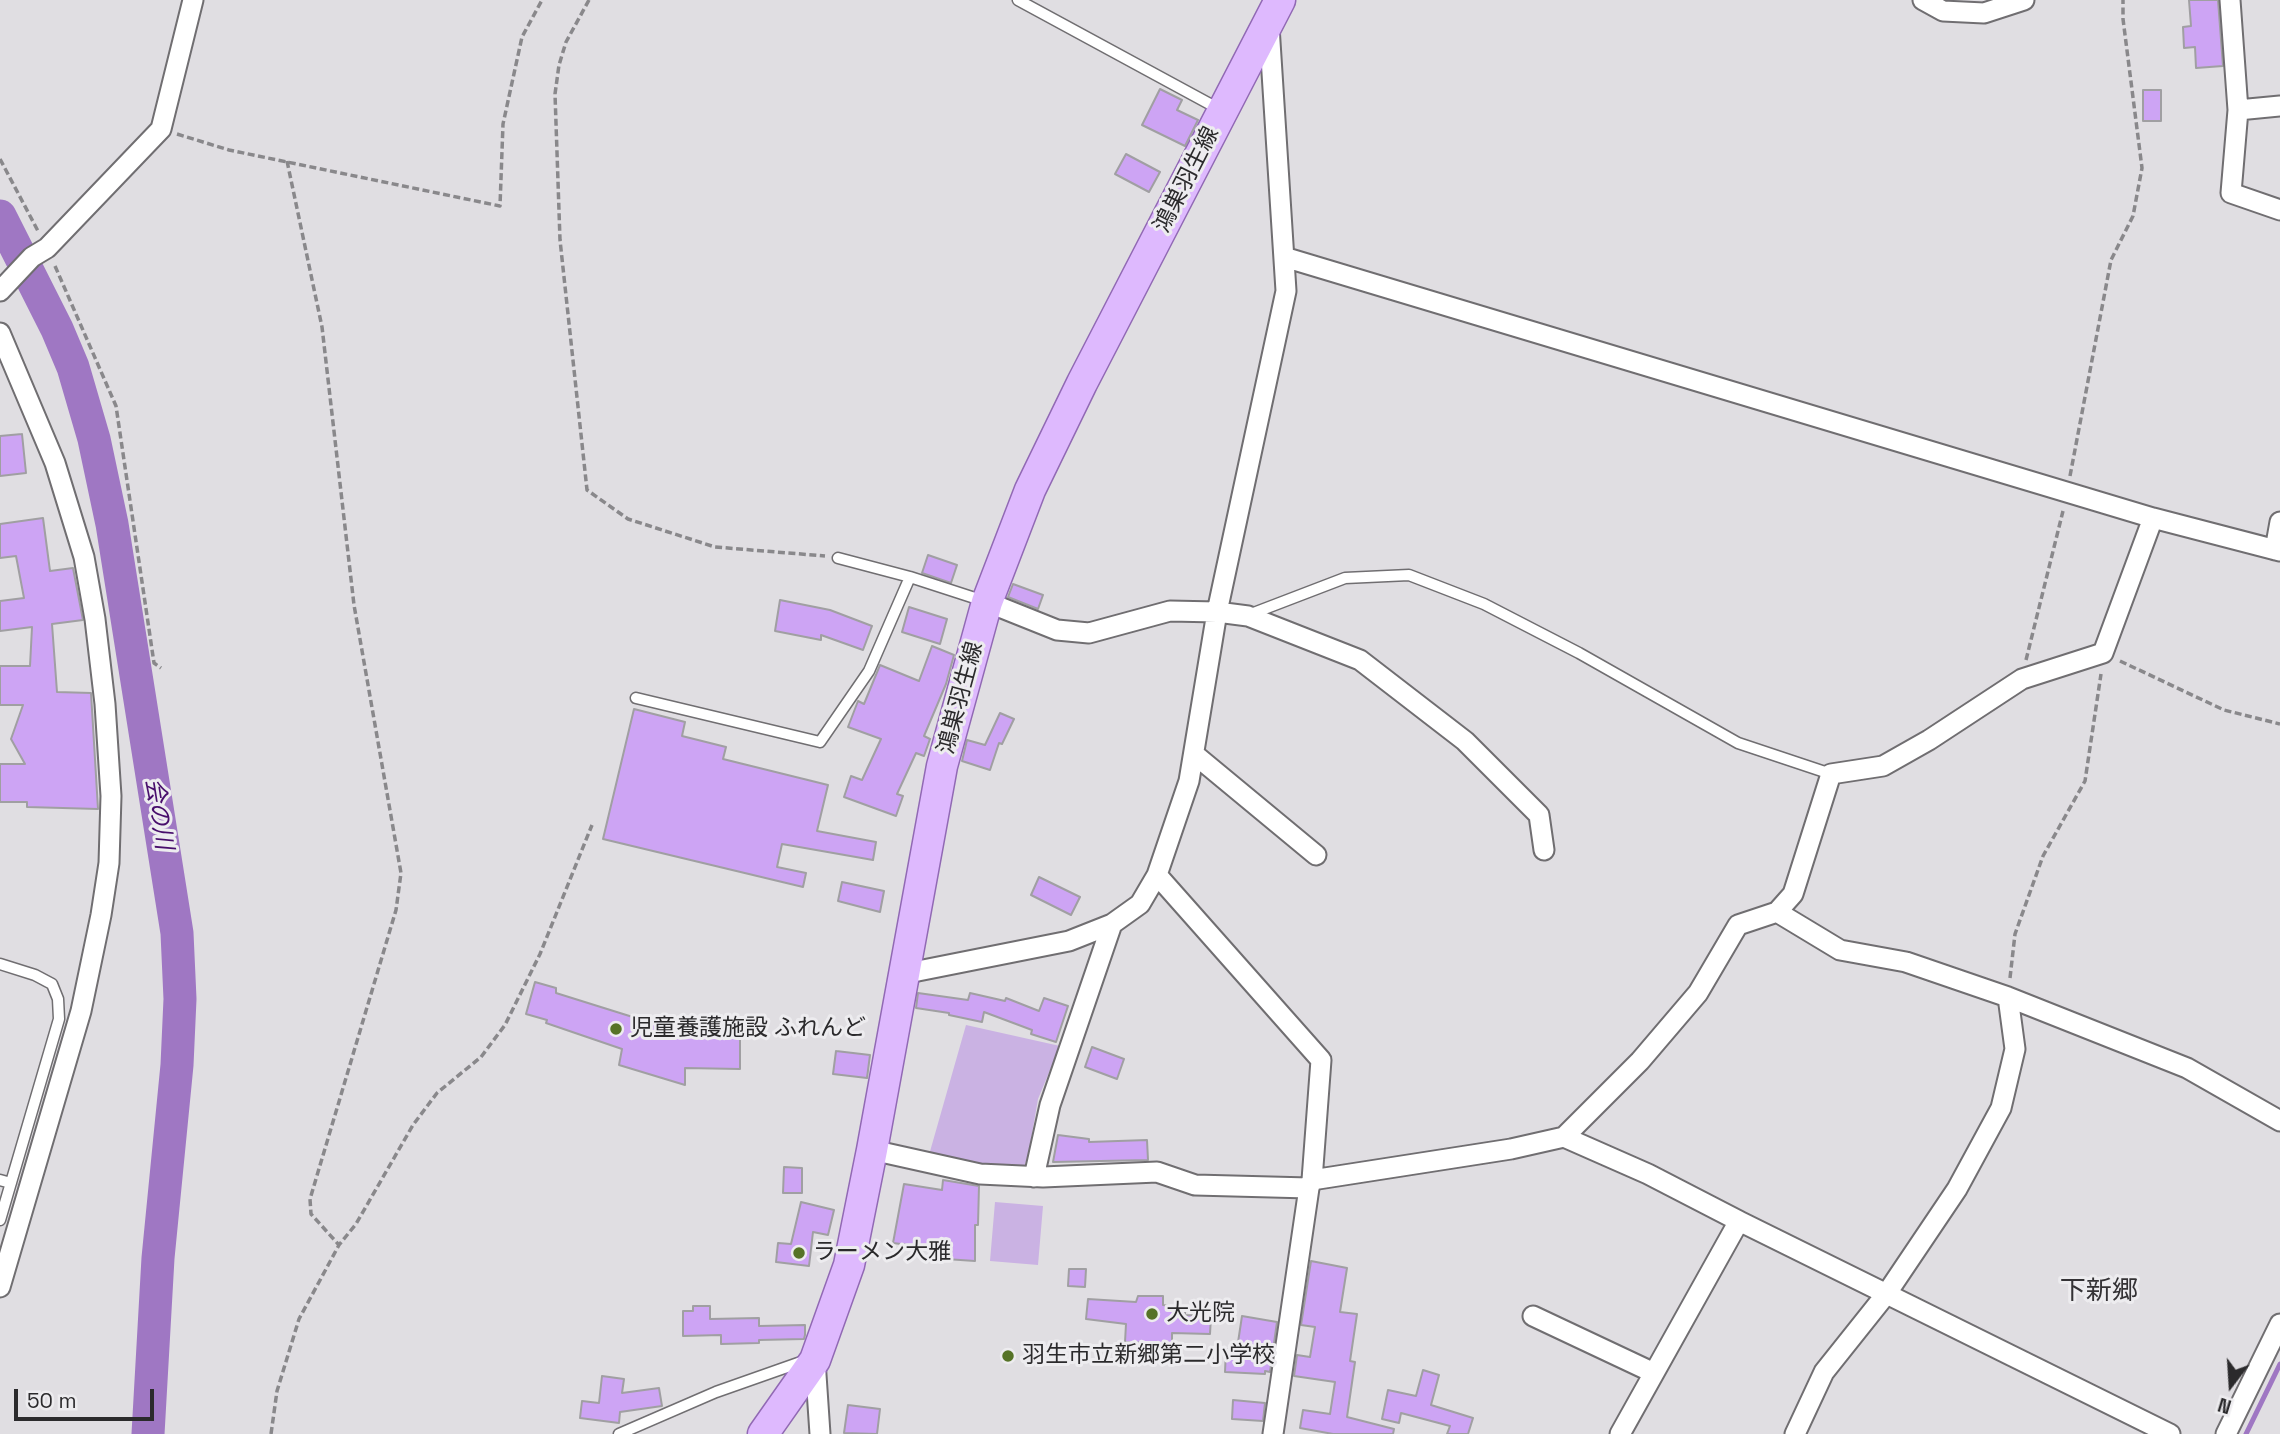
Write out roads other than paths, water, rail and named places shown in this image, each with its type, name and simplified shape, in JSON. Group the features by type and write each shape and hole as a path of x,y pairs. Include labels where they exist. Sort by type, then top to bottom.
{"main road":[{"name":"鴻巣羽生線","path":"762,1434 815,1360 849,1265 942,766 987,602 1030,490 1082,383 1223,111 1272,8"}],"street":[{"path":"5,280 39,252 161,129 193,0"},
{"path":"1923,0 1943,11 1984,13 2024,0"},
{"path":"2230,0 2238,110 2231,193 2280,210"},
{"path":"904,971 918,971 1069,941 1112,924 1140,904 1157,876 1189,781 1217,612 1286,291 1272,8"},
{"path":"2238,110 2280,106"},
{"path":"1284,257 2152,518 2277,551 2280,522"},
{"path":"0,333 55,463 84,557 101,668 111,796 105,889 81,1010 0,1287"},
{"path":"872,1150 980,1174 1034,1177 1157,1172 1195,1185 1310,1184 1511,1149 1564,1137 1640,1061 1698,993 1738,925 1777,912 1793,894 1831,774 1883,766 1929,740 2022,679 2104,653 2152,518"},
{"path":"987,602 1057,630 1088,633 1170,611 1248,616 1360,660 1465,741 1539,815 1544,850"},
{"path":"1194,754 1316,855"},
{"path":"1157,876 1321,1060 1310,1184 1273,1434"},
{"path":"1777,912 1840,950 1906,962 2008,997 2187,1068 2280,1121"},
{"path":"1034,1177 1050,1105 1112,924"},
{"path":"1795,1434 1825,1372 1887,1293 1957,1189 2001,1108 2015,1049 2008,997"},
{"path":"1564,1137 1648,1174 1887,1293 2149,1429 2170,1434"},
{"path":"1620,1434 1739,1221"},
{"path":"1533,1316 1654,1373"},
{"path":"2226,1434 2280,1324"},
{"path":"815,1360 820,1434"}],"lane":[{"path":"1018,0 1223,111"},
{"path":"838,558 910,577 987,602"},
{"path":"1248,616 1345,578 1409,575 1484,604 1579,653 1738,743 1831,774"},
{"path":"636,698 820,742 869,671 910,577"},
{"path":"0,964 35,975 52,984 58,999 59,1019 0,1220"},
{"path":"0,1180 11,1183"},
{"path":"619,1434 716,1392 800,1361 815,1360"}],"waterway":[{"name":"会の川","path":"0,216 57,329 73,367 94,439 112,524 177,933 180,999 177,1065 158,1258 148,1434"},
{"path":"2246,1434 2280,1364"}],"place":[{"name":"児童養護施設 ふれんど","path":"616,1029"},
{"name":"ラーメン大雅","path":"799,1253"},
{"name":"大光院","path":"1152,1314"},
{"name":"羽生市立新郷第二小学校","path":"1008,1356"}],"district":[{"name":"下新郷","path":"2099,1292"}]}
